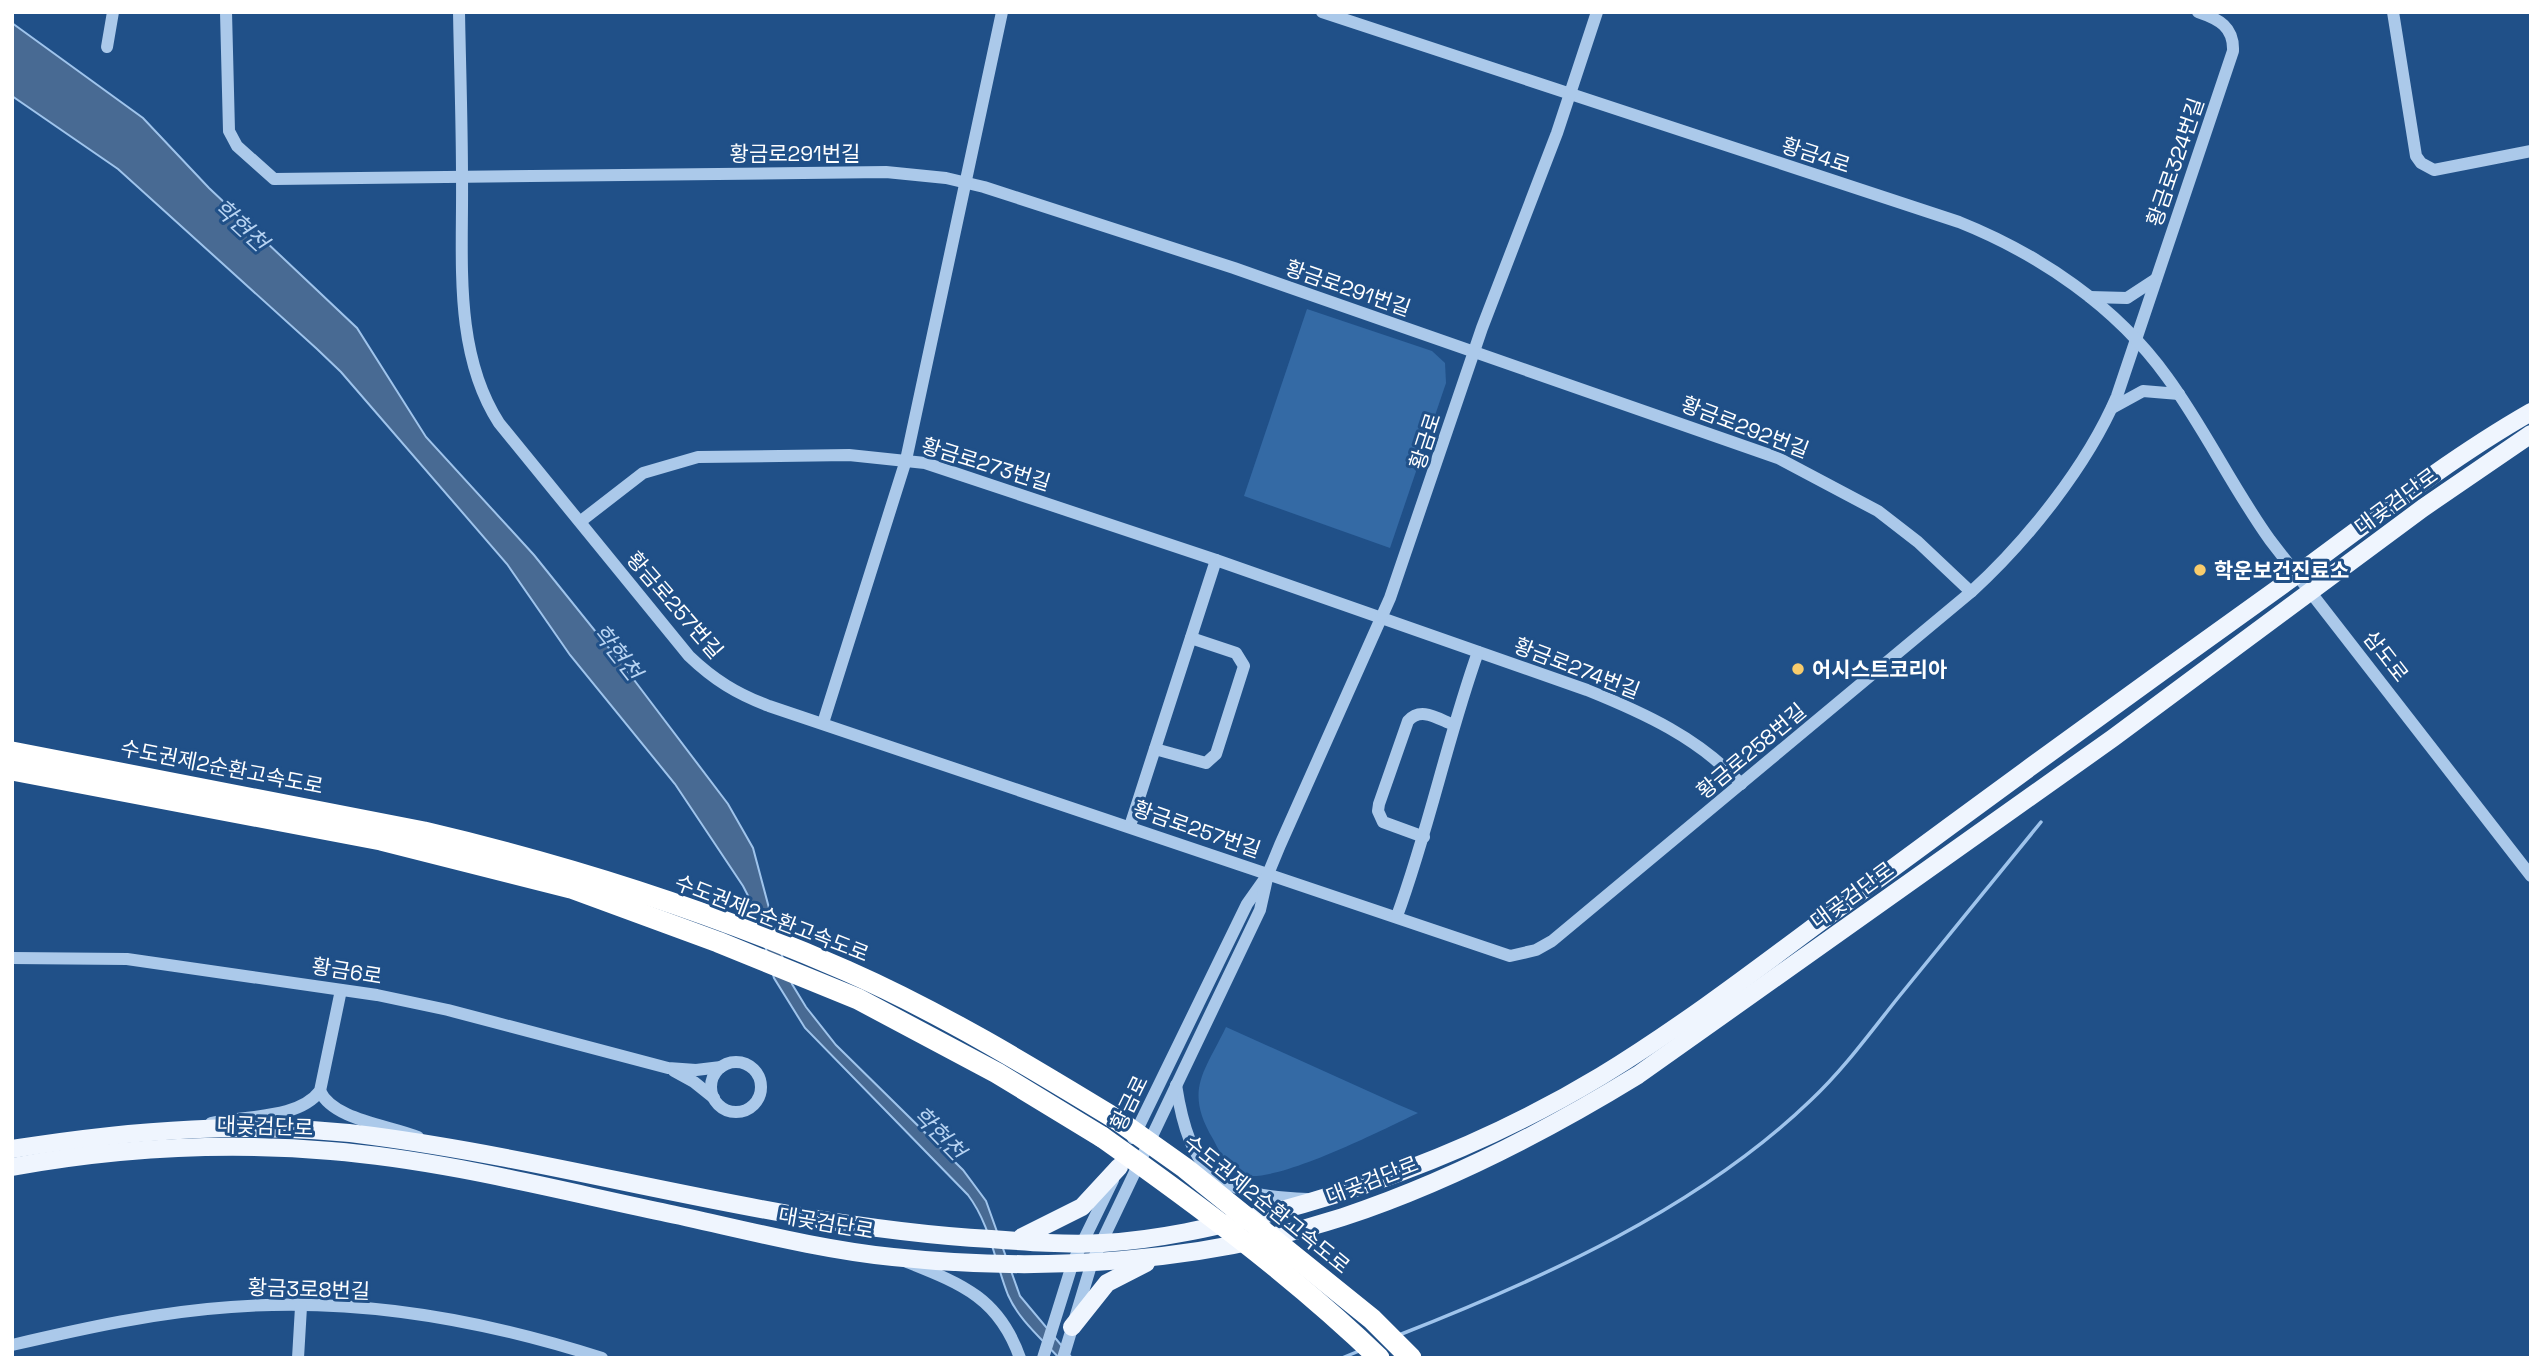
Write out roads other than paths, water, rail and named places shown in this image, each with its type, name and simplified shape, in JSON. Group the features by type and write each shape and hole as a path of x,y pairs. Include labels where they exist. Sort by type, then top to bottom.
{"highway":[{"name":"수도권제2순환고속도로","path":"12,752 348,816 492,848 722,920 849,971 1005,1051 1116,1119 1185,1167 1372,1319 1411,1358"},
{"name":"수도권제2순환고속도로","path":"12,770 381,840 571,888 718,942 858,999 998,1073 1102,1137 1180,1192 1335,1316 1379,1358"}],"main road":[{"name":"대곶검단로","path":"12,1149 82,1138 290,1129 376,1137 443,1148 803,1220 862,1229 974,1238 1092,1243 1140,1240 1232,1222 1321,1200 1402,1172 1489,1134 1599,1077 1673,1029 2297,574 2531,412"},
{"name":"대곶검단로","path":"12,1167 58,1159 174,1149 225,1147 335,1151 491,1176 763,1235 894,1257 985,1263 1092,1262 1165,1254 1284,1234 1344,1217 1464,1168 1566,1119 1716,1022 2113,738 2423,508 2531,435"},
{"path":"1023,1239 1082,1207 1119,1167"},
{"path":"1078,1315 1115,1277 1165,1254"}],"street":[{"path":"107,47 113,12"},
{"name":"황금로291번길","path":"226,12 229,131 237,146 269,176 281,181 886,173 964,181 1234,268 1474,351"},
{"name":"황금로257번길","path":"459,12 466,308 476,377 499,423 683,648 713,678 748,698 1268,874"},
{"path":"823,723 906,460 1002,12"},
{"name":"황금4로","path":"1322,12 1959,222 2033,256 2090,297 2137,341 2179,394 2216,456"},
{"name":"황금로","path":"1043,1358 1073,1262 1092,1243 1176,1085 1260,910 1268,874 1322,745 1382,617 1434,476 1474,351 1570,94 1597,12"},
{"name":"황금로324번길","path":"2137,341 2233,51 2232,37 2225,24 2198,12"},
{"path":"2393,12 2416,156 2421,163 2434,170 2531,151"},
{"path":"2090,297 2127,298 2157,279"},
{"name":"황금로258번길","path":"1268,874 1397,916 1497,953 1510,956 1536,950 1552,941 1971,592 1999,565 2063,486 2098,435 2112,408 2137,341"},
{"name":"황금로292번길","path":"1474,351 1741,443 1807,471 1898,526 1971,592"},
{"path":"2112,408 2135,393 2179,394"},
{"name":"황금로273번길","path":"581,522 631,480 680,460 722,455 800,454 906,460 998,486 1382,617"},
{"name":"삼도로","path":"2216,456 2244,504 2531,876"},
{"path":"1130,826 1216,559"},
{"name":"황금로274번길","path":"1382,617 1587,690 1643,714 1711,754 1741,784"},
{"path":"1155,749 1206,763 1216,754 1243,670 1243,660 1236,653 1191,638"},
{"path":"1397,916 1424,836 1454,725 1478,652"},
{"path":"1424,836 1383,822 1378,811 1379,804 1408,721 1414,714 1420,712 1454,725"},
{"name":"황금로","path":"1063,1358 1092,1262 1092,1243 1119,1167 1247,904 1268,874"},
{"name":"황금6로","path":"12,958 127,959 341,990 448,1010 668,1068"},
{"path":"174,1132 292,1109 309,1102 320,1091 341,990"},
{"path":"668,1068 694,1082 726,1110 742,1111 750,1108 760,1094 759,1077 747,1065 730,1063 714,1075 714,1099"},
{"path":"668,1068 721,1068"},
{"path":"1176,1085 1185,1136 1192,1150 1210,1172 1248,1193 1321,1200"},
{"path":"320,1091 330,1105 344,1114 396,1129 443,1148"},
{"path":"894,1257 957,1283 982,1298 1005,1325 1020,1358"},
{"name":"황금3로8번길","path":"12,1345 90,1327 184,1311 234,1307 354,1307 480,1325 547,1340 602,1358"},
{"path":"299,1358 301,1307"}],"water":[{"name":"학현천","path":"12,23 143,118 209,188 357,328 426,437 534,555 625,668 728,804 753,848 781,953 792,984 806,1007 836,1045 963,1170 986,1201 1020,1296 1072,1358 1059,1358 1024,1321 1013,1304 982,1218 968,1195 805,1028 774,978 755,909 743,886 675,784 570,655 507,564 341,372 317,349 118,169 12,96"}],"waterway":[{"path":"1399,1335 1508,1290 1617,1237 1669,1207 1767,1139 1811,1100 1845,1064 2041,822"},
{"path":"1342,1358 1359,1351"}],"place":[{"name":"학운보건진료소","path":"2200,570"},
{"name":"어시스트코리아","path":"1798,669"}]}
